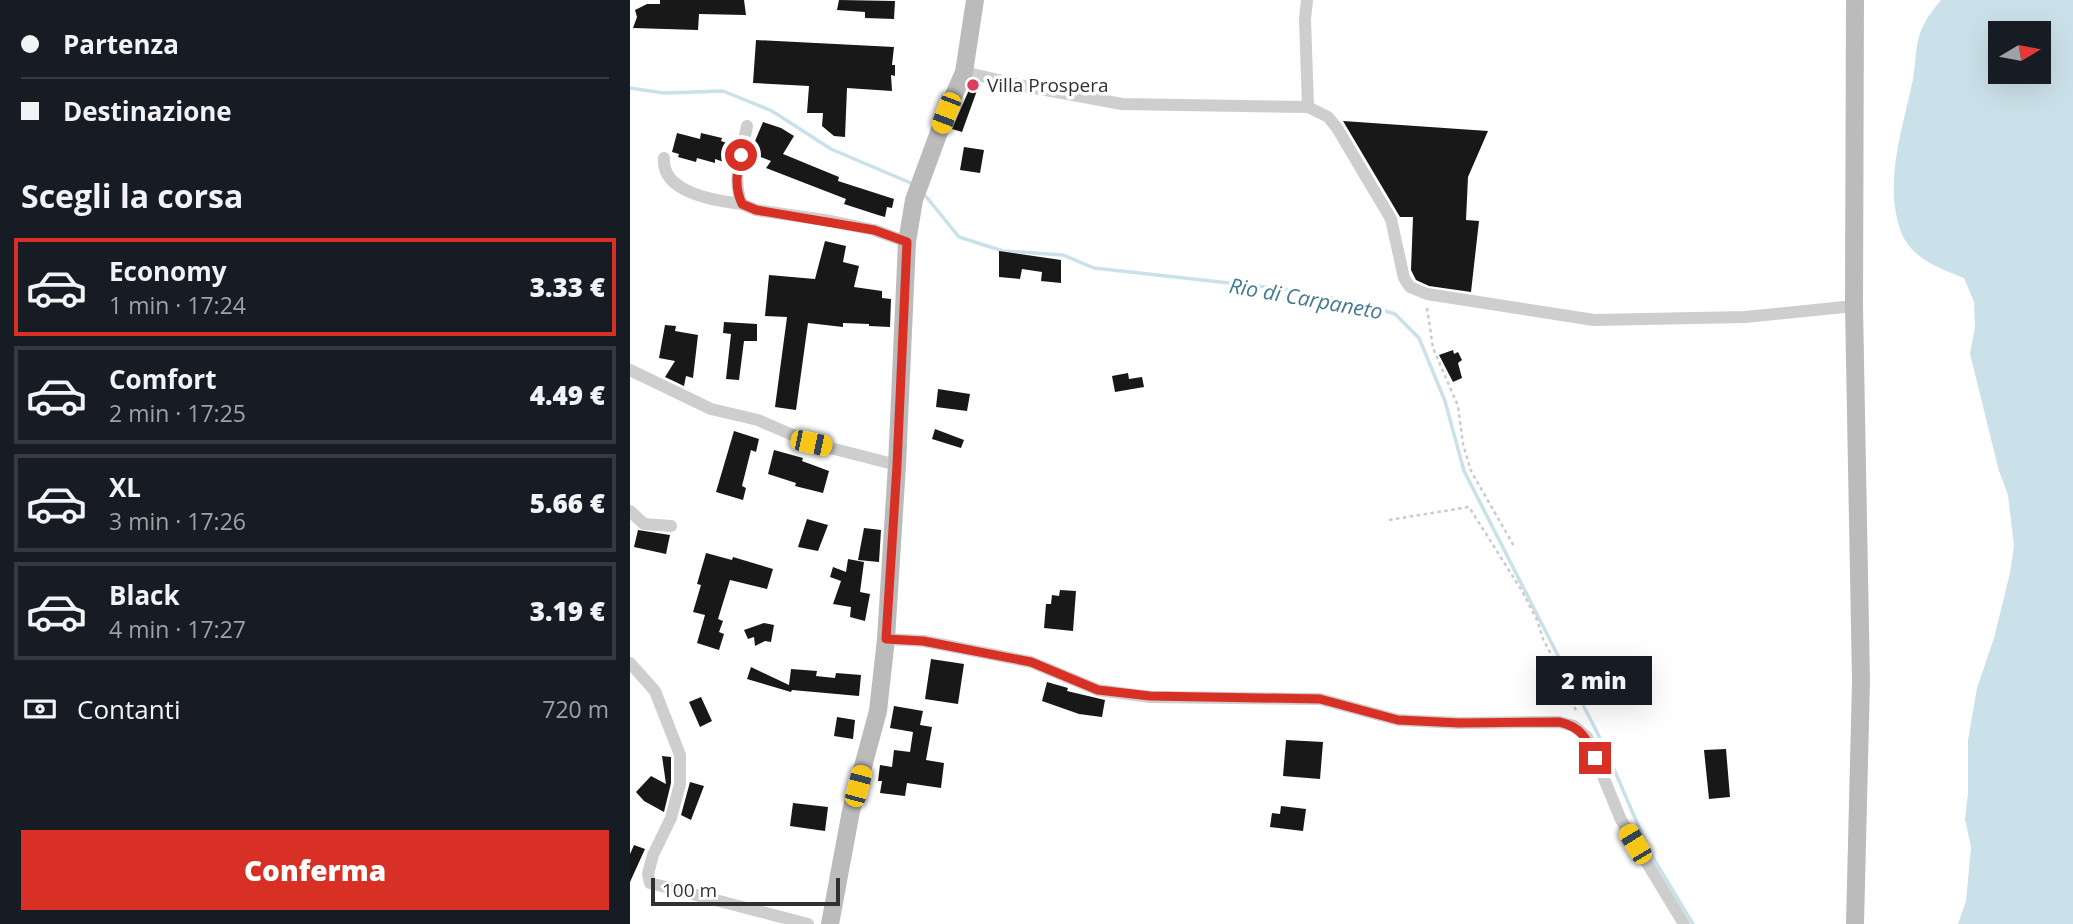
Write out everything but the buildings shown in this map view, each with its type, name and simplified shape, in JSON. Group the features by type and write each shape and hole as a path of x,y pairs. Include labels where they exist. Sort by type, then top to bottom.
{"main road":[{"path":"830,924 851,811 878,711 886,639 897,465 907,242 914,200 964,72 975,0"},
{"path":"1855,0 1853,306 1861,681 1855,924"}],"street":[{"path":"964,0 973,22"},
{"path":"1307,0 1305,19 1308,107"},
{"path":"964,72 1122,104 1308,107 1328,117 1337,128 1391,219 1404,278 1410,287 1427,294 1594,320 1745,317 1853,306"},
{"path":"742,204 736,181 747,126"},
{"path":"664,158 664,169 669,179 715,201 874,230 907,242"},
{"path":"630,370 711,409 758,420 811,443 897,465"},
{"path":"630,511 644,524 671,526"},
{"path":"886,639 923,641 1031,662 1098,690 1150,696 1320,699 1398,720 1459,723 1559,722 1574,726 1587,737 1621,820 1684,924"},
{"path":"630,663 655,691 680,755 680,784 671,818 653,855 648,874 650,883 808,924"}],"path":[{"path":"1427,294 1433,348 1458,406 1463,444 1471,471 1515,548"},
{"path":"1389,520 1469,507 1522,591 1537,620 1543,639 1573,701 1578,717 1574,726"}],"water":[{"path":"1941,0 2073,0 2073,924 1958,924 1966,901 1971,847 1965,819 1968,740 1977,688 1994,638 2014,546 2008,495 1999,471 1970,354 1975,327 1974,302 1964,278 1936,266 1912,249 1901,232 1896,213 1896,155 1913,79 1917,45 1925,23"}],"waterway":[{"name":"Rio di Carpaneto","path":"630,88 664,93 723,91 772,111 831,149 913,184"},
{"name":"Rio di Carpaneto","path":"924,194 959,237 1003,251 1063,255 1094,268 1284,289 1358,303 1395,314 1419,338 1445,401 1464,471 1605,748 1649,851 1693,924"}],"place":[{"name":"Villa Prospera","path":"973,85"}],"route":[{"path":"741,155 736,181 742,204 756,210 874,230 907,242 886,639 923,641 1031,662 1098,690 1150,696 1320,699 1398,720 1459,723 1559,722 1574,726 1587,737 1595,758"}]}
